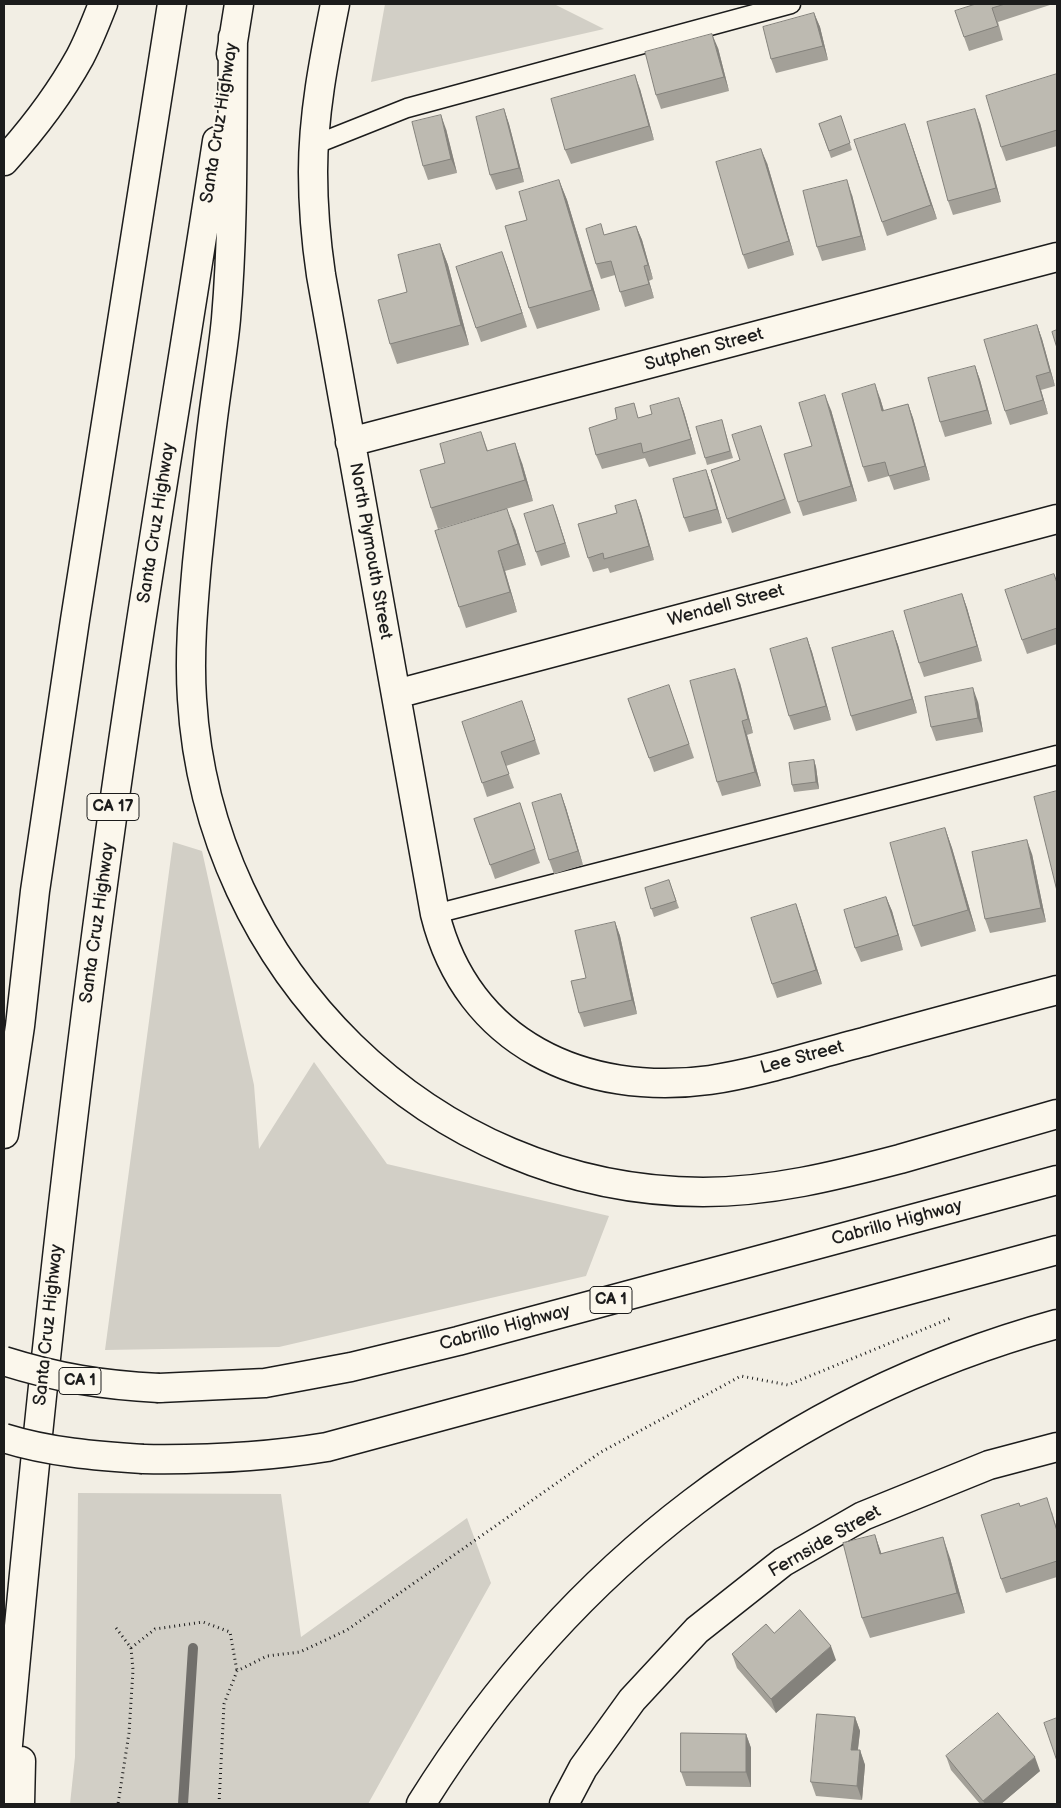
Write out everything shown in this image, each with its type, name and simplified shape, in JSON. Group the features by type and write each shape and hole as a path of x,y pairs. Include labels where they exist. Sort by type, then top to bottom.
{"main road":[{"path":"4,161 46,111 64,84 81,56 103,4"},
{"path":"4,1134 20,1026 35,891 79,592 172,4"},
{"name":"Santa Cruz Highway","path":"4,1789 53,1287 104,870 238,4"},
{"name":"North Plymouth Street","path":"335,4 319,95 314,145 313,198 316,242 323,293 435,914 447,950 462,979 478,1002 497,1023 518,1041 544,1056"},
{"path":"233,37 228,272 225,321 192,618 192,695 199,759 209,805 233,876 267,941 311,1002 336,1032 392,1082 452,1123 486,1140 555,1168 591,1179 628,1185 664,1190 702,1192 777,1187 850,1172 1057,1114"},
{"name":"Sutphen Street","path":"350,442 1057,257"},
{"name":"Wendell Street","path":"396,694 1057,519"},
{"name":"Lee Street","path":"544,1056 572,1069 603,1078 658,1082 710,1080 763,1069 1057,990"},
{"name":"Cabrillo Highway","path":"4,1361 38,1372 78,1381 118,1386 159,1388 265,1383 351,1367 477,1336 1057,1180"},
{"path":"4,1438 61,1451 143,1459 204,1460 266,1456 327,1447 1057,1250"},
{"path":"422,1804 476,1722 544,1639 617,1566 698,1498 786,1440 846,1405 909,1375 975,1350 1057,1324"},
{"name":"Fernside Street","path":"564,1804 582,1768 632,1700 697,1630 782,1562 863,1516 989,1465 1057,1447"},
{"path":"20,1804 23,1581"}],"lane":[{"path":"314,145 407,108 791,4"},
{"path":"435,914 1057,755"}],"path":[{"path":"237,1671 267,1656 300,1652 348,1630 601,1452 741,1376 788,1385 951,1318"},
{"path":"131,1648 155,1629 203,1622 230,1632 237,1671 224,1704 219,1804"},
{"path":"116,1628 131,1648 133,1670 129,1733 118,1804"}],"shaded area":[{"path":"385,4 554,4 604,29 371,82"},
{"path":"173,842 202,851 254,1085 259,1149 314,1062 387,1164 609,1216 586,1276 279,1347 105,1350"},
{"path":"78,1493 281,1494 301,1637 467,1518 491,1583 368,1804 70,1804 75,1757"}],"building":[{"path":"976,4 1005,4 992,8 998,26 964,37 955,11"},
{"path":"814,13 823,46 771,59 763,27"},
{"path":"712,34 724,77 656,95 645,52"},
{"path":"1057,74 1057,130 1001,147 986,96"},
{"path":"635,75 649,126 565,150 551,99"},
{"path":"504,109 519,168 490,175 476,117"},
{"path":"975,109 996,188 948,201 927,122"},
{"path":"441,115 451,159 423,166 412,122"},
{"path":"841,116 850,143 829,151 819,124"},
{"path":"905,124 931,205 882,222 854,140"},
{"path":"761,149 789,241 743,255 716,162"},
{"path":"559,180 592,290 529,308 505,226 527,220 519,192"},
{"path":"847,180 861,236 817,247 803,191"},
{"path":"601,224 604,235 636,226 648,265 644,266 649,284 620,292 611,261 596,264 586,229"},
{"path":"440,244 461,325 390,344 378,300 407,292 398,255"},
{"path":"502,252 522,313 476,328 456,267"},
{"path":"1037,325 1050,372 1036,376 1043,400 1005,411 984,340"},
{"path":"1057,330 1057,348 1052,332"},
{"path":"975,366 987,410 940,422 928,378"},
{"path":"875,384 882,411 908,404 925,466 889,476 885,462 863,467 842,394"},
{"path":"825,395 851,486 798,502 784,454 812,446 799,403"},
{"path":"679,398 691,439 643,453 641,443 596,455 589,428 617,419 615,408 634,403 638,418 652,414 650,406"},
{"path":"722,420 730,451 705,458 696,427"},
{"path":"761,426 785,499 727,519 711,470 740,460 732,435"},
{"path":"481,432 487,451 515,443 525,480 431,508 420,470 445,463 440,444"},
{"path":"706,470 717,509 684,518 673,479"},
{"path":"636,500 649,546 604,559 603,553 588,558 578,524 617,513 615,506"},
{"path":"553,505 565,543 536,552 524,514"},
{"path":"507,509 518,544 498,551 510,592 459,607 435,531"},
{"path":"1054,574 1057,583 1057,628 1022,640 1005,590"},
{"path":"962,594 977,646 919,663 904,611"},
{"path":"893,631 912,699 851,716 832,648"},
{"path":"807,638 826,706 789,716 770,649"},
{"path":"735,669 748,719 742,721 755,772 717,782 690,681"},
{"path":"669,685 689,744 649,758 628,699"},
{"path":"973,688 978,718 931,727 925,697"},
{"path":"522,701 535,740 501,752 509,774 482,783 462,722"},
{"path":"814,760 816,782 792,785 789,763"},
{"path":"1057,791 1057,891 1034,797"},
{"path":"561,794 578,851 549,860 532,803"},
{"path":"520,803 535,849 490,865 474,819"},
{"path":"945,828 968,910 913,926 890,843"},
{"path":"1027,840 1041,908 985,919 972,852"},
{"path":"669,880 676,901 651,909 645,888"},
{"path":"886,897 898,935 855,948 844,910"},
{"path":"796,904 816,970 772,984 751,918"},
{"path":"615,922 632,1000 579,1013 571,981 586,978 575,931"},
{"path":"1047,1498 1057,1531 1057,1561 1001,1579 981,1515 1019,1503 1020,1506"},
{"path":"875,1535 880,1554 943,1537 957,1593 862,1618 843,1543"},
{"path":"800,1610 831,1646 771,1699 732,1654 766,1624 774,1633"},
{"path":"998,1713 1035,1757 983,1801 946,1756"},
{"path":"817,1714 855,1717 851,1750 860,1750 857,1786 811,1782"},
{"path":"1057,1718 1057,1761 1044,1723"},
{"path":"681,1733 746,1734 746,1772 681,1772"}],"waterway":[{"path":"183,1804 193,1648"}]}
